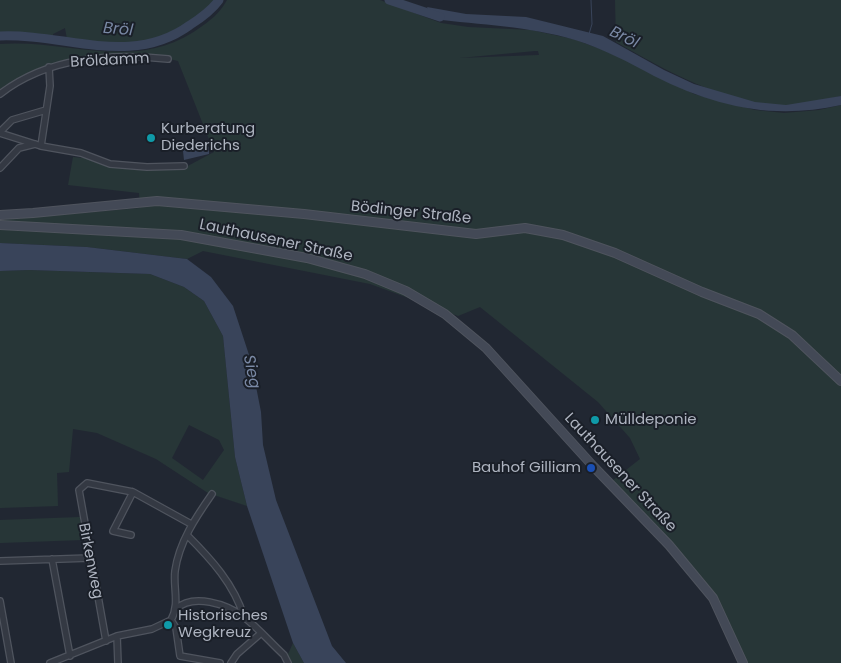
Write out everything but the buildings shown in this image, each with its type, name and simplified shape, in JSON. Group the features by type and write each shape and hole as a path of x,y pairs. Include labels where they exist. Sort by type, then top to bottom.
{"street":[{"name":"Bröldamm","path":"0,94 31,74 49,67 98,59 168,59"},
{"path":"38,145 50,86 49,67"},
{"path":"46,110 12,120 0,132 38,145 81,153 110,164 147,167 184,166"},
{"path":"0,168 19,148 38,145"},
{"name":"Bödinger Straße","path":"0,214 33,214 158,201 304,214 476,234 525,228 563,235 615,253 702,292 759,314 792,335 841,381"},
{"name":"Lauthausener Straße","path":"0,225 181,235 315,260 365,274 406,291 445,314 486,348 593,466 669,545 713,598 743,663"},
{"name":"Birkenweg","path":"106,641 79,490 87,483 133,492"},
{"path":"132,535 113,531 133,492 191,524"},
{"path":"176,610 175,572 191,524 212,494"},
{"path":"187,535 217,567 240,604 244,617"},
{"path":"0,561 90,558"},
{"path":"52,559 70,656"},
{"path":"0,601 11,663"},
{"path":"50,663 117,636 152,629 171,620 176,610 186,602 214,603 244,617 284,655 288,663"},
{"path":"171,620 176,628 180,656 220,663"},
{"path":"231,663 237,654 260,634"},
{"path":"117,636 118,663"}],"shaded area":[{"path":"0,0 215,0 200,17 181,30 148,44 129,47 67,39 65,28 53,34 53,37 26,33 0,35"},
{"path":"227,0 380,0 441,23 468,27 531,30 573,39 614,54 694,94 755,110 784,113 819,110 841,105 841,663 746,663 713,598 612,481 640,459 630,438 598,402 480,307 458,316 370,284 203,251 187,259 87,247 0,243 0,220 140,208 139,193 68,185 73,157 184,168 214,152 178,61 144,56 125,56 66,62 29,74 0,92 0,44 26,44 126,52 150,49 174,42 198,29 221,9","holes":["535,51 538,51 539,55 459,58"]},
{"path":"615,0 841,0 841,96 801,104 767,105 722,94 699,85 616,42"},
{"path":"29,270 150,274 184,287 204,301 223,336 235,457 247,506 208,493 156,459 97,433 73,429 69,472 57,473 58,506 0,508 0,271","holes":["189,425 219,440 224,450 203,480 172,458"]},
{"path":"80,517 83,540 0,543 0,520"},
{"path":"293,643 304,663 284,663"}],"water":[{"path":"427,7 466,14 526,17 603,36 664,70 694,84 755,102 786,105 841,96 841,105 792,111 768,111 722,103 677,87 606,52 575,40 523,29 433,19"},
{"path":"204,145 209,147 209,154 184,160 183,151 185,148 195,149"},
{"name":"Sieg","path":"0,243 87,247 187,259 211,277 233,306 251,361 261,412 263,445 276,500 332,646 346,663 304,663 293,643 247,506 235,457 223,336 204,301 184,287 150,274 29,270 0,271"}],"waterway":[{"name":"Bröl","path":"0,36 25,36 98,46 121,47 145,44 168,38 190,25 213,8 219,0"},
{"name":"Bröl","path":"389,0 440,17"},
{"path":"589,34 592,24 591,0"}],"place":[{"name":"Kurberatung Diederichs","path":"151,138"},
{"name":"Mülldeponie","path":"595,420"},
{"name":"Bauhof Gilliam","path":"591,468"},
{"name":"Historisches Wegkreuz","path":"168,625"}]}
